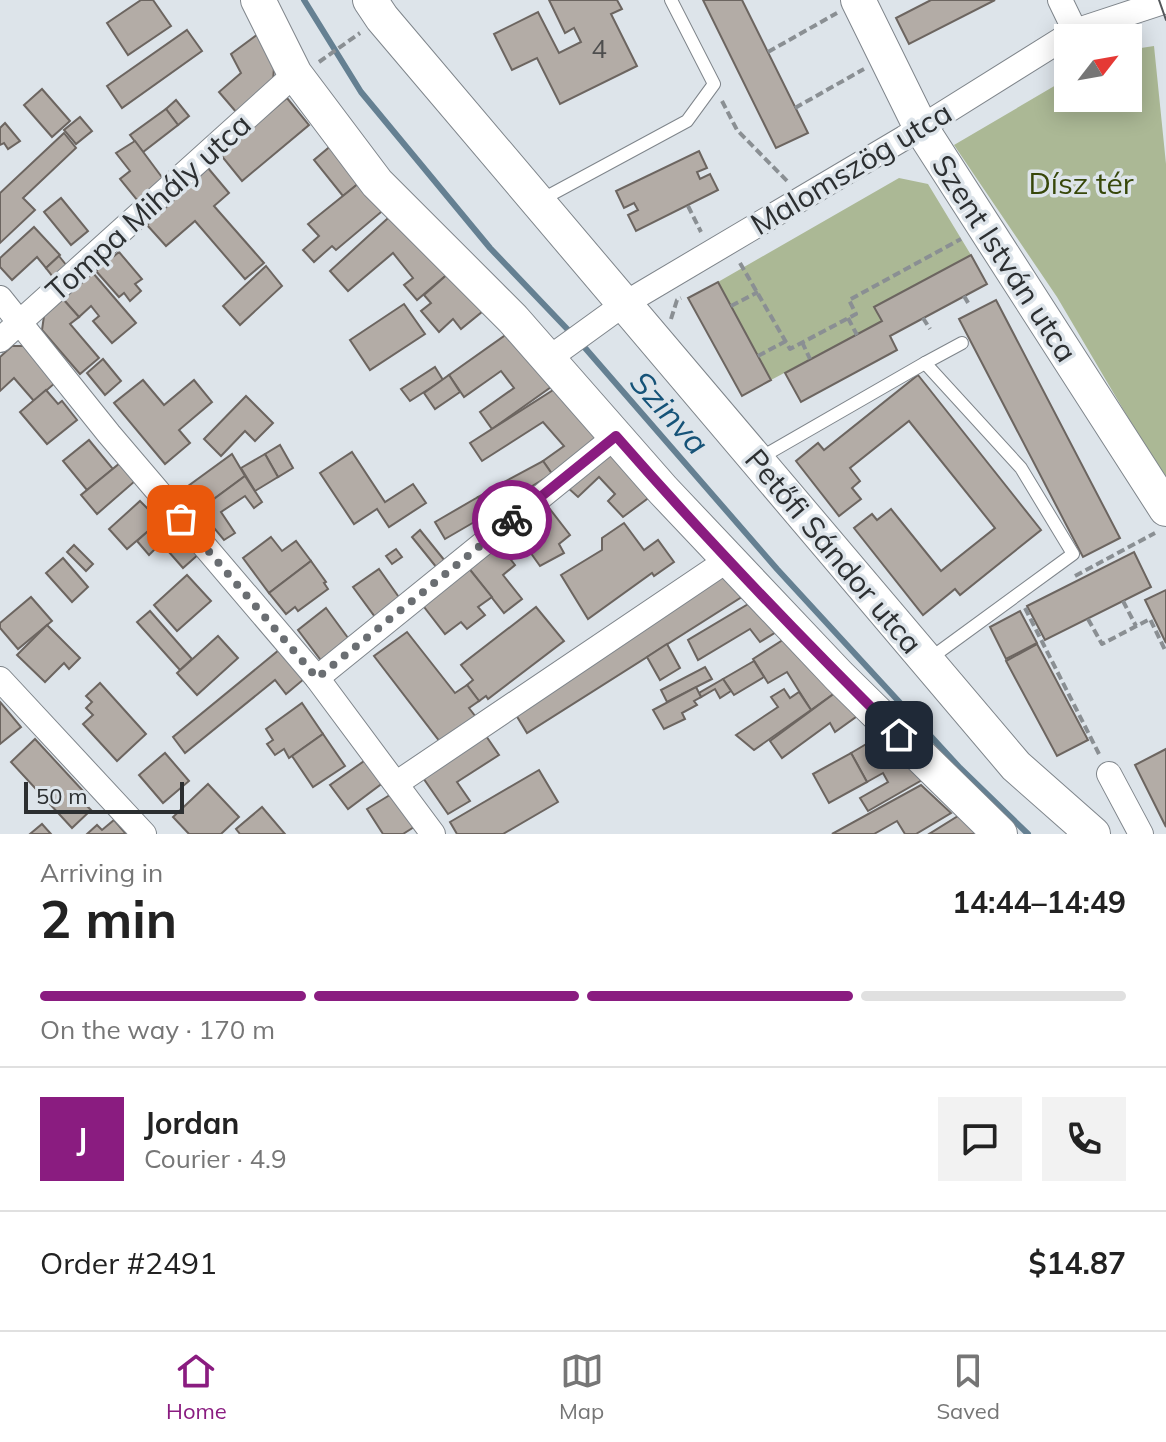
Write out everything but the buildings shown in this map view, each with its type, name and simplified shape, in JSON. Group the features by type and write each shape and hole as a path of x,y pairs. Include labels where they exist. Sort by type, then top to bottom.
{"street":[{"path":"258,0 377,183 513,319 616,436 839,676 1000,834"},
{"path":"1060,0 1072,24"},
{"name":"Malomszög utca","path":"1096,24 1166,1"},
{"name":"Szent István utca","path":"848,6 1165,518"},
{"name":"Petőfi Sándor utca","path":"376,9 1016,766 1093,834"},
{"name":"Malomszög utca","path":"548,359 624,304 921,128 1054,44"},
{"name":"Tompa Mihály utca","path":"0,340 305,69"},
{"path":"0,298 109,434 317,678 433,834"},
{"path":"317,678 616,436"},
{"path":"397,783 729,559"},
{"path":"0,679 144,834"},
{"path":"1109,774 1141,834"}],"lane":[{"path":"539,201 687,121 714,84 671,0"},
{"path":"757,460 962,343"},
{"path":"925,363 1021,468 1073,554 927,661"}],"path":[{"path":"768,52 848,6"},
{"path":"305,69 376,9"},
{"path":"795,108 866,68"},
{"path":"714,84 737,130 804,198"},
{"path":"688,206 711,252"},
{"path":"729,270 742,262 790,349 856,314 849,300 970,234"},
{"path":"668,329 677,300 690,292"},
{"path":"731,306 758,292"},
{"path":"964,296 970,306"},
{"path":"848,318 857,335"},
{"path":"923,318 930,329"},
{"path":"758,356 786,341"},
{"path":"802,342 810,359"},
{"path":"1074,576 1165,518"},
{"path":"1123,601 1136,626"},
{"path":"1022,603 1049,662 1109,774"},
{"path":"1088,619 1102,644 1150,619 1166,652"}],"green space":[{"name":"Dísz tér","path":"1154,46 1166,164 1166,482 1057,297 954,145 1054,86 1054,112 1142,112 1142,48"},
{"path":"899,178 928,184 971,255 875,307 882,321 771,380 718,282"}],"waterway":[{"name":"Szinva","path":"304,0 361,92 490,248 571,333"},
{"name":"Szinva","path":"579,341 777,569 960,768 1028,834"}],"tram line":[{"path":"1159,0 1166,20"}],"way so far":[{"path":"181,519 317,678 512,520"}],"route":[{"path":"512,520 616,436 839,676 899,735"}]}
